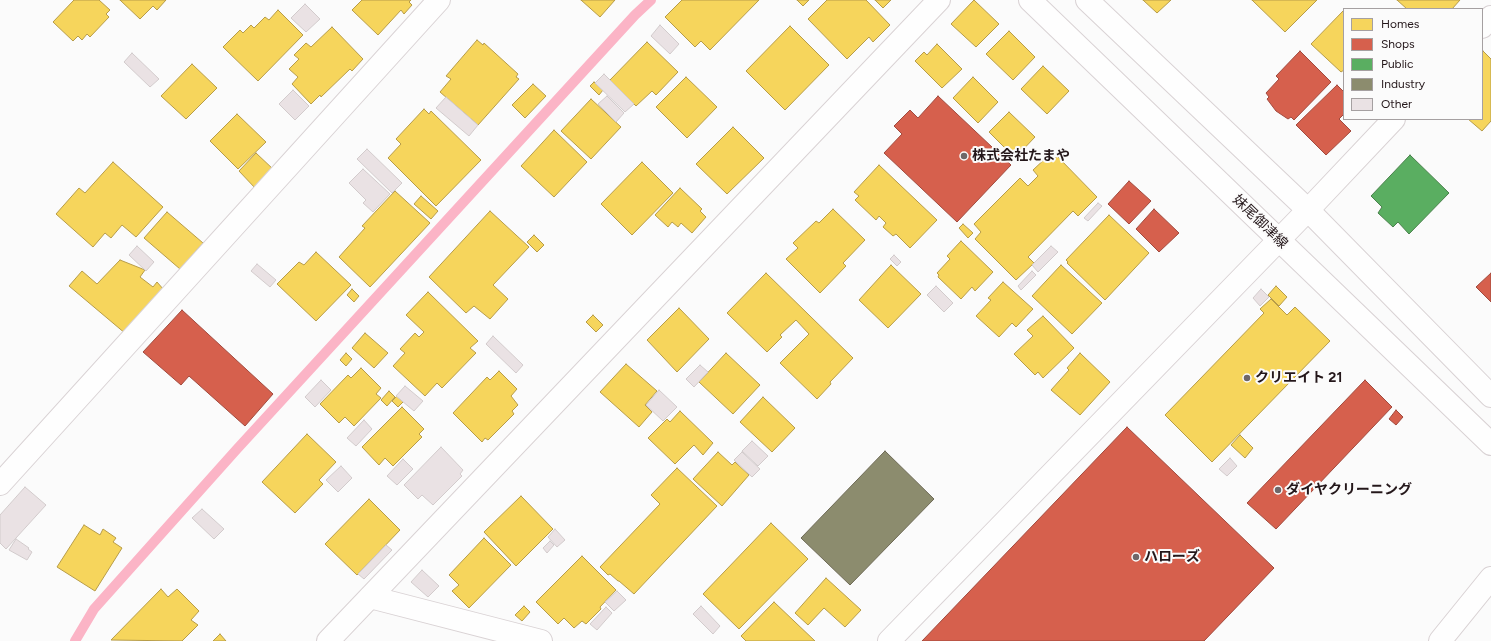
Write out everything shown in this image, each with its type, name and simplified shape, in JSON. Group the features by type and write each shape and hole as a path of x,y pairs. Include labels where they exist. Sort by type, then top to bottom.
{"street":[{"path":"0,484 439,0"},
{"path":"328,641 939,0"},
{"name":"妹尾御津線","path":"1030,0 1491,444"},
{"path":"1087,0 1308,210 1491,396"},
{"path":"1483,26 1491,17"},
{"path":"889,641 1308,210 1393,120"},
{"path":"1440,641 1491,578"},
{"path":"370,597 541,641"}],"building: Homes":[{"path":"74,0 99,0 110,10 106,14 109,17 90,37 87,34 82,40 78,36 73,41 53,22"},
{"path":"120,0 166,0 157,10 153,6 140,19"},
{"path":"362,0 411,0 409,2 412,5 404,14 401,10 378,35 352,10"},
{"path":"581,0 615,0 600,17"},
{"path":"682,0 759,0 710,50 701,41 695,47 665,17"},
{"path":"797,0 809,0 803,6"},
{"path":"827,0 866,0 890,25 873,42 869,37 847,59 808,19"},
{"path":"875,0 891,0 883,8"},
{"path":"974,0 999,24 976,47 951,24"},
{"path":"1143,0 1171,0 1157,13"},
{"path":"1252,0 1317,0 1285,32"},
{"path":"1397,0 1460,0 1453,8 1406,8"},
{"path":"278,10 303,35 258,81 223,47 240,30 243,33 251,25 254,28 265,17 269,20"},
{"path":"1343,11 1343,71 1341,72 1311,44"},
{"path":"790,26 829,65 785,110 746,71"},
{"path":"332,27 363,59 352,71 350,69 321,97 320,95 311,104 292,84 298,77 289,69 299,59 294,55 306,43 311,47"},
{"path":"1009,31 1035,57 1013,80 986,54"},
{"path":"477,40 483,45 484,43 518,74 516,77 519,79 478,125 440,92 451,79 446,76"},
{"path":"647,42 678,72 656,95 652,91 636,106 610,80"},
{"path":"937,44 962,69 942,88 915,61 924,52 927,55"},
{"path":"1483,51 1491,59 1491,121 1482,131 1469,120 1483,120"},
{"path":"192,64 217,88 186,119 161,96"},
{"path":"1043,66 1069,91 1047,114 1021,89"},
{"path":"686,77 717,107 687,138 656,107"},
{"path":"973,77 998,102 978,123 953,98"},
{"path":"594,82 603,90 599,95 590,86"},
{"path":"533,84 546,96 525,118 512,105"},
{"path":"591,99 621,127 591,159 561,131"},
{"path":"424,109 429,114 431,111 481,160 436,206 388,158 401,144 396,139"},
{"path":"1009,112 1035,137 1015,158 989,132"},
{"path":"237,114 266,142 238,169 210,141"},
{"path":"733,127 764,158 727,194 696,164"},
{"path":"554,130 587,162 554,197 521,166"},
{"path":"256,153 274,170 256,189 239,171"},
{"path":"1048,156 1053,161 1057,156 1097,197 1078,216 1073,211 1028,257 1034,263 1016,280 975,239 981,232 974,224 1020,178 1028,186 1038,176 1033,170"},
{"path":"113,162 163,207 136,237 122,225 111,238 105,233 93,247 56,214 79,188 85,193"},
{"path":"642,162 673,193 632,235 601,204"},
{"path":"879,165 937,220 910,248 896,234 893,236 883,227 886,223 879,216 876,220 855,200 859,196 854,192"},
{"path":"680,188 702,209 700,211 706,217 692,233 681,223 678,227 672,222 668,227 655,215"},
{"path":"395,191 430,223 370,287 339,257 365,228 362,226"},
{"path":"421,196 438,211 431,219 414,204"},
{"path":"833,209 865,240 843,263 846,266 820,293 786,259 798,248 793,243 816,221 819,223"},
{"path":"490,211 529,247 493,285 508,299 490,319 474,306 466,313 429,277"},
{"path":"167,212 203,243 180,269 144,238"},
{"path":"1109,215 1149,253 1105,300 1067,263 1068,262 1066,260"},
{"path":"963,224 973,233 968,238 959,228"},
{"path":"534,235 544,245 537,252 527,242"},
{"path":"961,241 993,272 975,291 972,287 961,299 938,277 939,275 937,273 950,259 947,256"},
{"path":"316,252 351,285 316,321 277,284 299,262 304,265"},
{"path":"120,260 145,270 140,277 153,287 157,282 164,290 126,334 69,286 82,271 97,284"},
{"path":"891,265 921,294 888,328 859,300"},
{"path":"1061,265 1102,303 1072,334 1032,296"},
{"path":"766,273 853,358 830,382 831,384 817,399 780,363 809,334 796,320 780,335 782,337 767,352 727,313"},
{"path":"1003,282 1033,309 1016,327 1012,323 999,337 976,316 991,300 988,298"},
{"path":"1276,286 1287,297 1279,306 1268,295"},
{"path":"352,289 359,296 354,302 347,295"},
{"path":"428,292 478,341 470,348 476,353 442,388 437,383 425,396 393,366 405,353 400,349 415,333 419,337 424,332 406,315"},
{"name":"クリエイト 21","path":"1271,299 1287,315 1295,307 1330,341 1212,462 1165,415 1264,313 1260,309"},
{"path":"679,308 709,339 677,372 647,340"},
{"path":"593,315 603,325 596,332 586,322"},
{"path":"1043,316 1074,348 1043,378 1038,372 1035,375 1014,354 1033,336 1027,330"},
{"path":"365,333 388,353 374,368 352,348"},
{"path":"346,353 352,359 346,366 340,360"},
{"path":"726,353 760,385 733,414 699,382"},
{"path":"1080,353 1110,382 1080,415 1051,390 1069,370 1067,368"},
{"path":"626,364 657,391 645,405 652,412 639,427 600,392"},
{"path":"361,368 381,388 376,394 381,398 354,426 345,417 339,423 320,404 348,375 351,378"},
{"path":"499,371 517,389 511,396 518,405 512,411 514,414 488,440 485,438 482,442 453,413 487,377 490,380"},
{"path":"389,391 395,397 387,406 381,400"},
{"path":"397,396 403,402 398,407 392,401"},
{"path":"763,397 795,428 772,452 740,422"},
{"path":"402,407 424,429 419,434 422,437 393,466 385,458 379,465 362,447"},
{"path":"680,411 713,443 703,455 694,445 675,464 648,438 667,419 670,422"},
{"path":"307,434 336,462 319,480 323,484 295,513 262,482"},
{"path":"1240,435 1253,448 1245,458 1231,445"},
{"path":"718,452 732,465 735,462 749,475 722,506 693,479"},
{"path":"677,468 717,506 634,594 610,574 608,575 600,567 660,504 651,495"},
{"path":"521,496 553,529 516,566 484,532"},
{"path":"369,499 400,530 357,575 325,544"},
{"path":"771,523 808,559 739,629 703,594"},
{"path":"84,525 100,535 103,529 116,538 113,542 122,548 95,591 57,567"},
{"path":"484,538 511,565 469,608 452,591 459,585 449,575"},
{"path":"582,556 616,590 600,607 601,609 586,624 582,621 574,628 564,618 558,624 536,602"},
{"path":"826,578 861,610 845,627 824,608 808,625 795,613"},
{"path":"161,589 168,597 177,589 199,611 191,620 198,625 182,641 111,640"},
{"path":"774,602 815,641 746,641 741,636"},
{"path":"524,606 530,612 522,621 515,615"},
{"path":"220,634 226,641 213,641"}],"building: Shops":[{"path":"1300,51 1331,82 1294,120 1291,117 1288,119 1276,111 1267,99 1269,97 1266,93 1279,79 1276,76"},
{"path":"1337,85 1343,91 1343,115 1339,119 1351,131 1326,155 1296,125"},
{"path":"938,96 1011,165 957,222 884,153 902,134 894,126 910,110 918,118"},
{"path":"1129,181 1151,201 1129,224 1108,204"},
{"path":"1154,209 1179,233 1159,252 1136,229"},
{"path":"1491,273 1491,302 1476,287"},
{"path":"182,310 273,394 245,426 189,376 181,385 143,352"},
{"path":"1365,380 1392,407 1276,529 1247,503"},
{"path":"1396,410 1403,417 1396,425 1389,419"},
{"path":"1127,427 1274,568 1204,641 922,641"}],"building: Public":[{"path":"1410,155 1449,193 1409,234 1398,222 1393,227 1378,213 1382,207 1371,196"}],"building: Industry":[{"path":"885,451 934,499 850,585 801,538"}],"building: Other":[{"path":"305,4 320,19 306,32 291,18"},
{"path":"660,25 679,44 670,54 651,36"},
{"path":"132,53 159,79 150,87 124,62"},
{"path":"604,74 634,104 625,112 595,83"},
{"path":"293,90 309,106 295,120 279,104"},
{"path":"607,96 624,113 616,122 598,104"},
{"path":"446,97 478,125 469,136 436,108"},
{"path":"367,149 402,183 392,193 357,159"},
{"path":"363,169 390,194 373,212 363,203 366,200 349,183"},
{"path":"1098,203 1102,206 1088,221 1084,218"},
{"path":"137,246 154,262 146,271 129,255"},
{"path":"1051,246 1058,252 1038,272 1032,265"},
{"path":"894,255 901,262 897,266 890,259"},
{"path":"257,264 276,280 270,287 251,271"},
{"path":"1032,271 1036,275 1021,290 1018,286"},
{"path":"936,286 953,303 944,312 927,295"},
{"path":"1261,289 1269,297 1260,306 1253,298"},
{"path":"493,336 523,365 516,373 486,344"},
{"path":"700,365 708,372 694,387 686,379"},
{"path":"321,380 331,390 315,407 305,397"},
{"path":"405,386 423,401 414,411 396,396"},
{"path":"659,390 677,407 663,421 646,405"},
{"path":"364,420 372,429 356,446 347,438"},
{"path":"752,441 768,456 758,466 742,451"},
{"path":"441,447 463,470 460,474 462,476 433,505 422,495 418,499 404,485"},
{"path":"742,452 760,469 752,477 734,460"},
{"path":"1230,458 1237,466 1227,476 1219,469"},
{"path":"403,459 413,469 397,485 387,476"},
{"path":"341,466 352,478 338,492 326,480"},
{"path":"25,487 46,505 6,549 0,543 0,515"},
{"path":"202,509 224,529 214,539 192,518"},
{"path":"555,529 565,540 557,547 548,537"},
{"path":"16,539 29,548 28,549 32,552 27,560 9,550"},
{"path":"550,541 554,545 547,553 543,548"},
{"path":"386,545 392,550 364,579 358,574"},
{"path":"422,570 439,586 428,597 411,582"},
{"path":"617,591 626,600 614,611 605,602"},
{"path":"701,606 720,626 713,634 693,614"},
{"path":"606,607 612,613 597,630 590,624"}],"waterway":[{"path":"75,641 94,609 237,449 635,15 651,0"}],"place":[{"name":"株式会社たまや","path":"964,156"},
{"name":"クリエイト 21","path":"1247,378"},
{"name":"ダイヤクリーニング","path":"1278,490"},
{"name":"ハローズ","path":"1136,557"}]}
